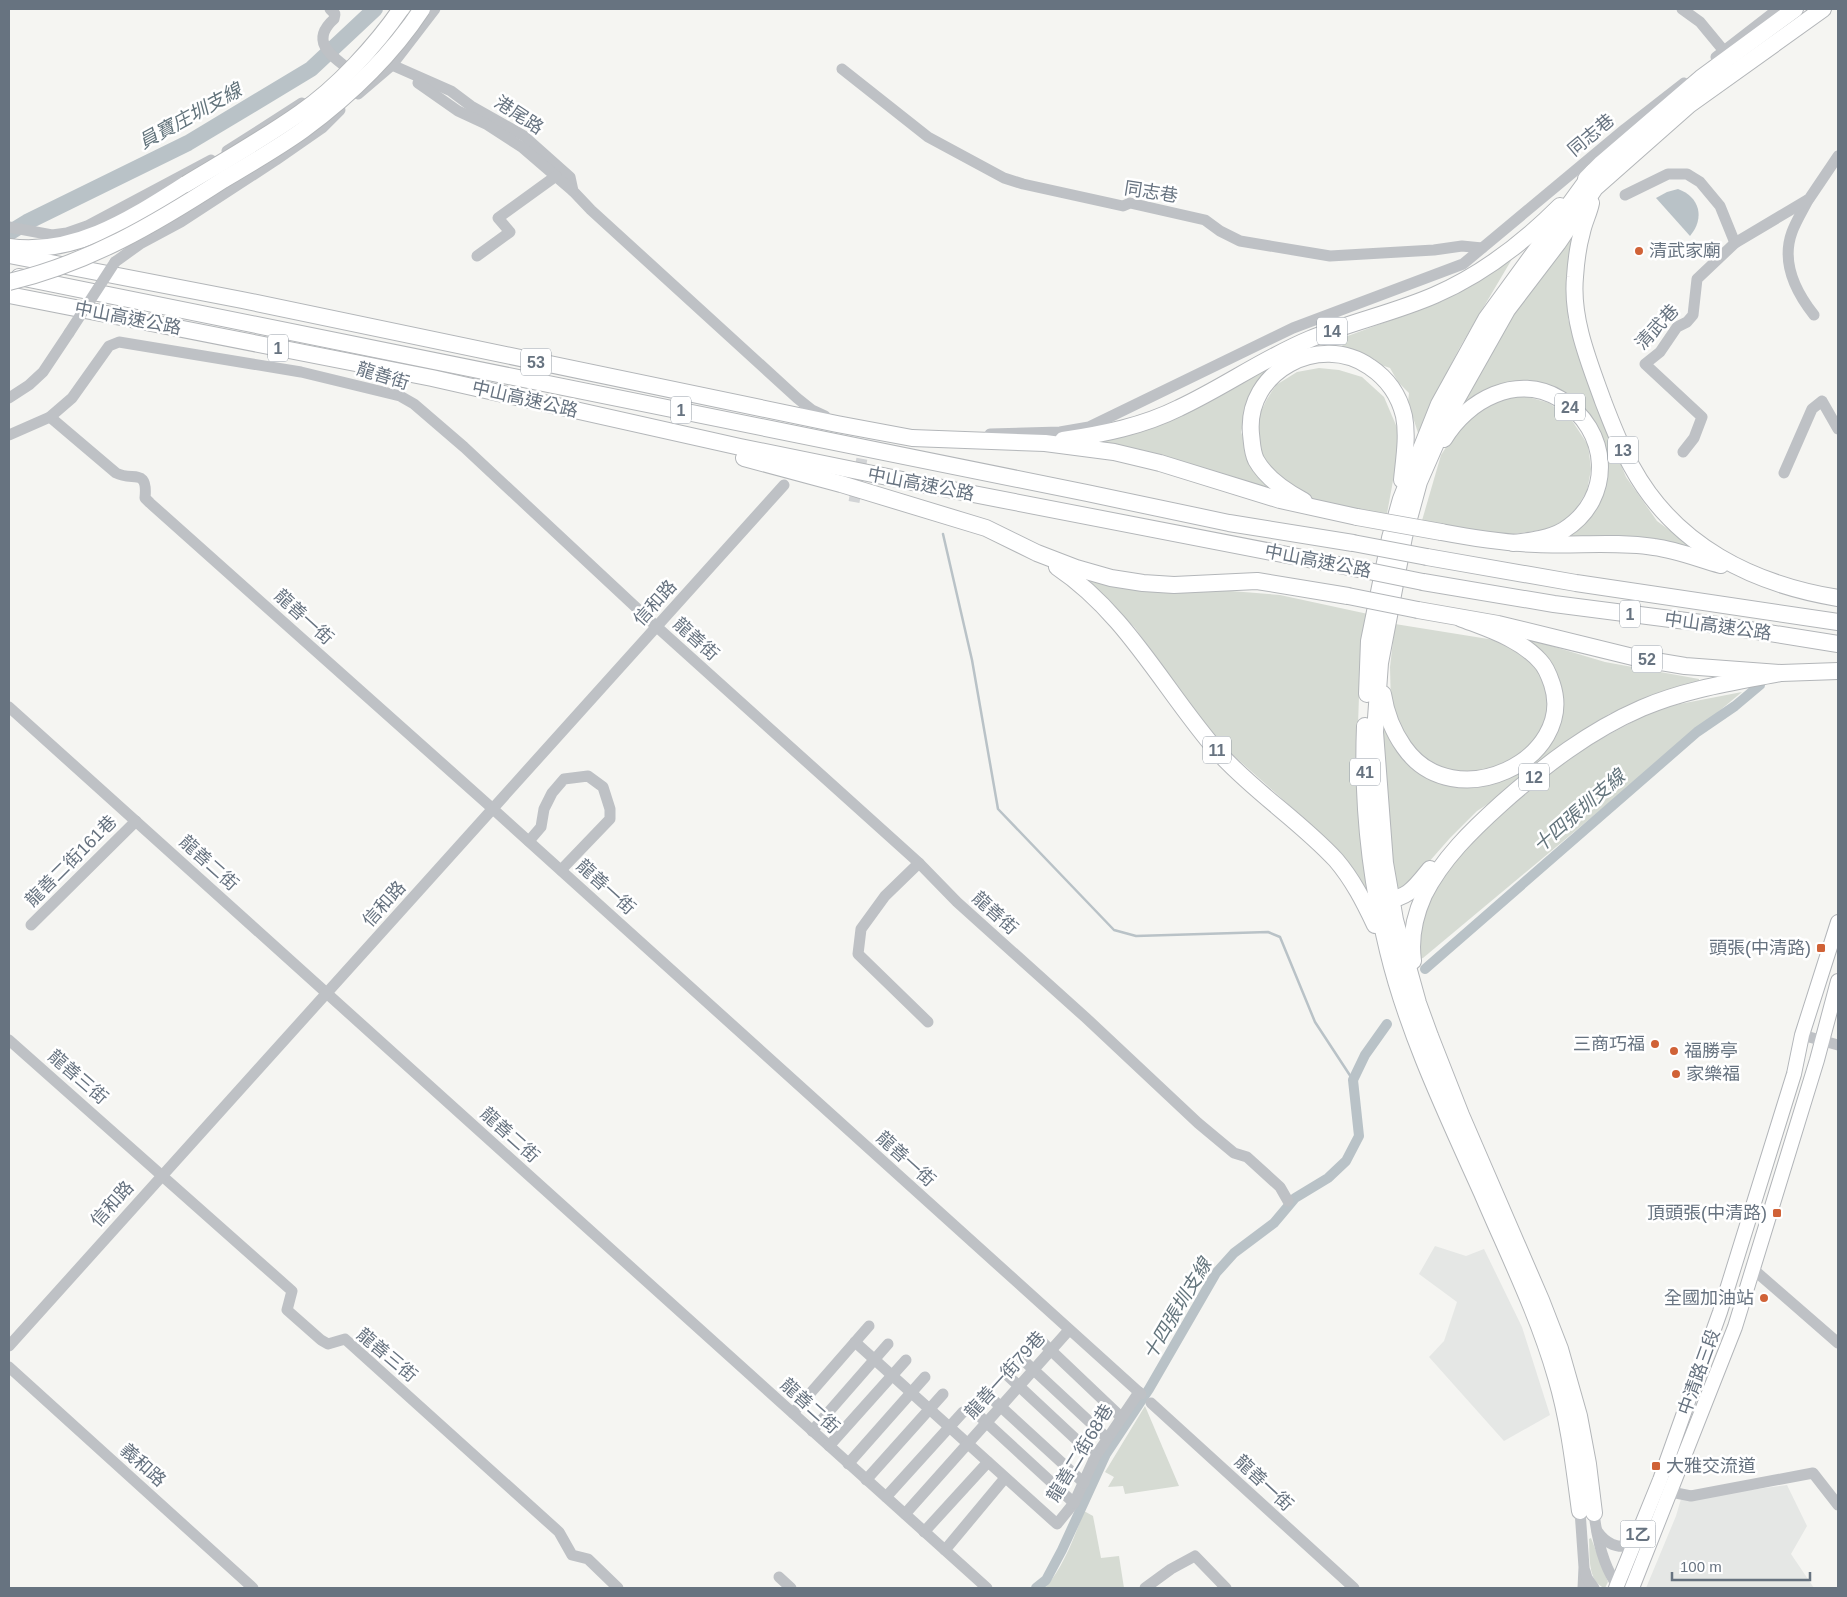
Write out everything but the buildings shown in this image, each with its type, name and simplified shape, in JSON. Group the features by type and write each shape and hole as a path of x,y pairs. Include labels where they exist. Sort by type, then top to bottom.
{"highway":[{"path":"9,247 36,248 47,240 83,239 105,232 129,220 302,112 352,67 385,31 401,9"},
{"path":"9,282 47,272 134,235 176,211 302,130 352,89 383,59 410,27 422,9"},
{"path":"1401,499 1439,404 1486,318 1594,180 1701,78 1795,9"},
{"path":"1587,1512 1556,1377 1548,1352 1526,1295 1422,1054 1388,952 1384,902 1385,863 1375,732 1380,663 1404,537 1420,482 1450,411 1507,310 1558,243 1594,180 1689,105 1823,9"},
{"name":"14","path":"1045,443 1101,434 1146,422 1208,394 1266,361 1310,339 1435,295 1484,268 1505,253 1594,180"},
{"name":"13","path":"1594,180 1579,247 1575,278 1576,304 1587,353 1617,439 1632,468 1650,496 1665,514 1680,529 1720,558 1782,586 1838,598"},
{"name":"53","path":"9,255 242,300 893,435 958,441 1045,443"},
{"name":"中山高速公路","path":"9,275 1230,523 1353,543 1576,584 1838,622"},
{"name":"中山高速公路","path":"9,295 432,378 740,447 917,483 1422,582 1554,604 1725,626 1838,644"},
{"path":"1322,510 1292,495 1271,478 1256,459 1250,424 1252,407 1261,388 1273,374 1292,362 1324,353 1338,354 1365,363 1392,386 1404,416 1406,440 1401,499"},
{"name":"24","path":"1420,482 1448,433 1465,413 1480,401 1510,389 1542,391 1560,399 1576,412 1589,429 1596,443 1600,458 1600,475 1597,488 1592,501 1582,516 1563,531 1540,539 1512,543"},
{"path":"546,404 842,484 941,514 986,528 1037,553 1076,568 1111,578 1174,585 1257,581 1348,596 1460,618 1509,638 1540,660 1548,671 1554,692 1555,712 1550,728 1540,744 1526,758 1497,774 1468,781 1452,779 1424,769 1411,757 1392,728 1384,700 1380,663"},
{"path":"1045,443 1114,452 1160,463 1280,500 1357,517 1512,543 1620,543 1656,547 1752,574"},
{"name":"41","path":"1384,902 1367,833 1364,738 1370,641 1390,538 1401,499"},
{"name":"11","path":"1037,553 1073,577 1098,598 1129,634 1192,722 1220,754 1246,780 1315,839 1336,860 1366,904 1388,952"},
{"name":"52","path":"1460,618 1539,633 1637,658 1685,666 1781,673 1838,671"},
{"name":"12","path":"1418,1003 1412,944 1417,914 1424,895 1435,876 1462,842 1514,792 1577,743 1643,708 1680,694 1715,685 1781,673"},
{"path":"1384,902 1408,894 1467,826 1514,792"},
{"path":"1384,902 1418,1003 1461,1115 1541,1300 1560,1349 1579,1416 1588,1464 1587,1512"}],"main road":[{"name":"中清路三段","path":"1617,1587 1660,1480 1720,1312 1794,1074 1802,1035 1838,922"},
{"name":"中清路三段","path":"1632,1588 1734,1327 1822,1042 1838,981"},
{"path":"1702,1364 1718,1370"}],"street":[{"path":"330,9 335,14 334,19 321,37 323,45 342,64 369,85"},
{"path":"9,398 29,385 43,372 115,262 140,244 181,222 322,128 334,115 392,66 435,9"},
{"path":"1682,9 1700,22 1724,51"},
{"name":"同志巷","path":"868,424 923,431 992,434 1060,432 1089,427 1293,328 1463,264 1625,129 1778,9"},
{"path":"392,66 458,111 486,124 522,148 573,191"},
{"name":"港尾路","path":"392,66 451,91 471,106 524,136 570,177 573,191 590,210 797,398 823,416 868,424"},
{"name":"同志巷","path":"842,69 928,137 986,169 1023,184 1123,206 1130,203 1205,220 1220,231 1240,241 1330,256 1434,250 1462,246 1482,248"},
{"path":"9,227 47,240 52,235 67,233 93,223 212,160 305,102 323,105 334,115"},
{"name":"清武巷","path":"1683,452 1694,438 1702,417 1645,364 1660,352 1677,327 1687,322 1693,315 1697,279 1735,243 1809,198 1838,156"},
{"path":"1625,196 1668,174 1687,174 1700,182 1720,206 1735,243"},
{"path":"477,256 510,232 498,218 556,176"},
{"path":"1809,198 1792,232 1787,254 1792,277 1800,298 1814,314"},
{"name":"龍善街","path":"9,435 50,417 72,398 109,346 119,342 301,372 400,396 414,404 464,447 657,627 919,863 957,902 1085,1016 1198,1123 1234,1153 1247,1157 1280,1187 1288,1201"},
{"path":"1784,473 1812,409 1822,401 1838,429"},
{"name":"龍善一街","path":"50,417 116,473 142,479 146,485 145,498 150,504 494,809 1068,1330 1140,1393"},
{"name":"信和路","path":"9,1346 784,485"},
{"name":"龍善二街","path":"9,707 987,1588"},
{"path":"529,841 541,827 544,809 552,793 564,779 588,776 603,787 610,809 610,819 561,870"},
{"name":"龍善二街161巷","path":"31,925 136,821"},
{"path":"919,863 885,896 861,929 858,954 928,1022"},
{"path":"1802,1035 1838,1045"},
{"name":"龍善三街","path":"9,1040 292,1291 287,1310 300,1322 328,1344 345,1339 559,1532 572,1555 588,1559 618,1588"},
{"path":"1753,1269 1838,1343"},
{"path":"793,1414 869,1326"},
{"name":"龍善一街79巷","path":"967,1444 1068,1330"},
{"path":"1038,1340 1121,1417"},
{"name":"龍善二街68巷","path":"855,1342 1057,1524 1074,1504 1107,1438 1140,1393"},
{"path":"812,1431 888,1344"},
{"path":"1022,1358 1107,1438"},
{"path":"829,1446 906,1360"},
{"name":"義和路","path":"9,1367 253,1588"},
{"path":"1008,1375 1096,1457"},
{"path":"848,1464 925,1377"},
{"path":"866,1480 943,1394"},
{"path":"989,1396 1084,1483"},
{"name":"龍善一街","path":"1151,1403 1354,1588"},
{"path":"886,1497 963,1412"},
{"path":"975,1412 1074,1504"},
{"path":"905,1514 967,1444"},
{"path":"924,1532 988,1462"},
{"path":"1671,1492 1691,1496 1813,1473 1838,1505"},
{"path":"945,1550 1005,1478"},
{"path":"1587,1512 1602,1539 1611,1545 1624,1547 1633,1545"},
{"path":"1583,1588 1587,1512"},
{"path":"1596,1530 1608,1570 1617,1587"},
{"path":"1144,1588 1171,1569 1195,1556 1226,1588"},
{"path":"1584,1567 1587,1578 1594,1588"},
{"path":"779,1577 791,1588"}],"shaded area":[{"path":"1678,189 1691,197 1698,209 1698,222 1690,236 1656,198"},
{"path":"1578,231 1572,251 1568,319 1603,421 1626,477 1657,521 1691,546 1689,551 1572,540 1571,535 1593,513 1602,492 1588,417 1527,382 1457,409 1523,297 1559,251"},
{"path":"1512,259 1460,347 1436,394 1419,436 1408,402 1409,393 1398,382 1390,368 1337,350 1343,345 1334,341 1443,301"},
{"path":"1267,368 1269,371 1252,394 1241,432 1254,470 1274,493 1093,444 1143,431 1191,410"},
{"path":"1319,368 1339,370 1362,377 1384,397 1401,437 1386,519 1316,505 1268,470 1260,449 1258,417 1267,399 1276,385 1297,372"},
{"path":"1518,394 1549,403 1571,419 1588,445 1591,469 1587,491 1572,515 1549,529 1486,538 1421,524 1441,455 1456,432 1485,405"},
{"path":"1090,577 1144,591 1231,591 1280,595 1368,614 1359,696 1357,754 1372,900 1308,822 1215,739 1135,628 1088,580"},
{"path":"1395,624 1507,642 1529,654 1552,686 1547,731 1500,770 1463,776 1436,768 1402,738 1391,707 1390,667"},
{"path":"1525,638 1605,662 1699,679 1699,683 1609,714 1560,747 1517,785 1477,811 1450,838 1406,888 1394,892 1382,720 1402,749 1460,783 1519,768 1561,708"},
{"path":"1742,692 1423,958 1417,960 1417,940 1434,884 1462,849 1572,754 1659,708"},
{"path":"1435,1246 1466,1256 1484,1249 1522,1327 1550,1415 1504,1441 1429,1357 1444,1341 1457,1302 1419,1274"},
{"path":"1145,1406 1179,1486 1125,1494 1123,1486 1108,1487 1114,1477 1105,1472"},
{"path":"1787,1485 1807,1526 1791,1554 1814,1588 1646,1588 1676,1516 1681,1499"},
{"path":"1084,1511 1093,1516 1101,1558 1119,1556 1124,1588 1045,1588 1063,1561"},
{"path":"1591,1538 1608,1582 1605,1588 1599,1585 1592,1574 1589,1553 1589,1539"}],"waterway":[{"name":"員寶庄圳支線","path":"9,233 27,222 188,143 311,69 375,9"},
{"path":"943,534 972,660 998,809 1114,930 1136,936 1268,932 1280,937 1315,1022 1353,1080"},
{"name":"十四張圳支線","path":"1425,969 1697,732 1735,706 1760,685"},
{"name":"十四張圳支線","path":"1036,1588 1046,1580 1062,1550 1106,1454 1149,1389 1216,1273 1234,1253 1274,1223 1295,1198 1328,1178 1346,1161 1359,1136 1353,1080 1365,1055 1387,1024"}],"tunnel":[{"path":"854,502 868,425"}],"place":[{"name":"清武家廟","path":"1639,251"},
{"name":"頭張(中清路)","path":"1821,948"},
{"name":"三商巧福","path":"1655,1044"},
{"name":"福勝亭","path":"1674,1051"},
{"name":"家樂福","path":"1676,1074"},
{"name":"頂頭張(中清路)","path":"1777,1213"},
{"name":"全國加油站","path":"1764,1298"},
{"name":"大雅交流道","path":"1656,1466"}]}
